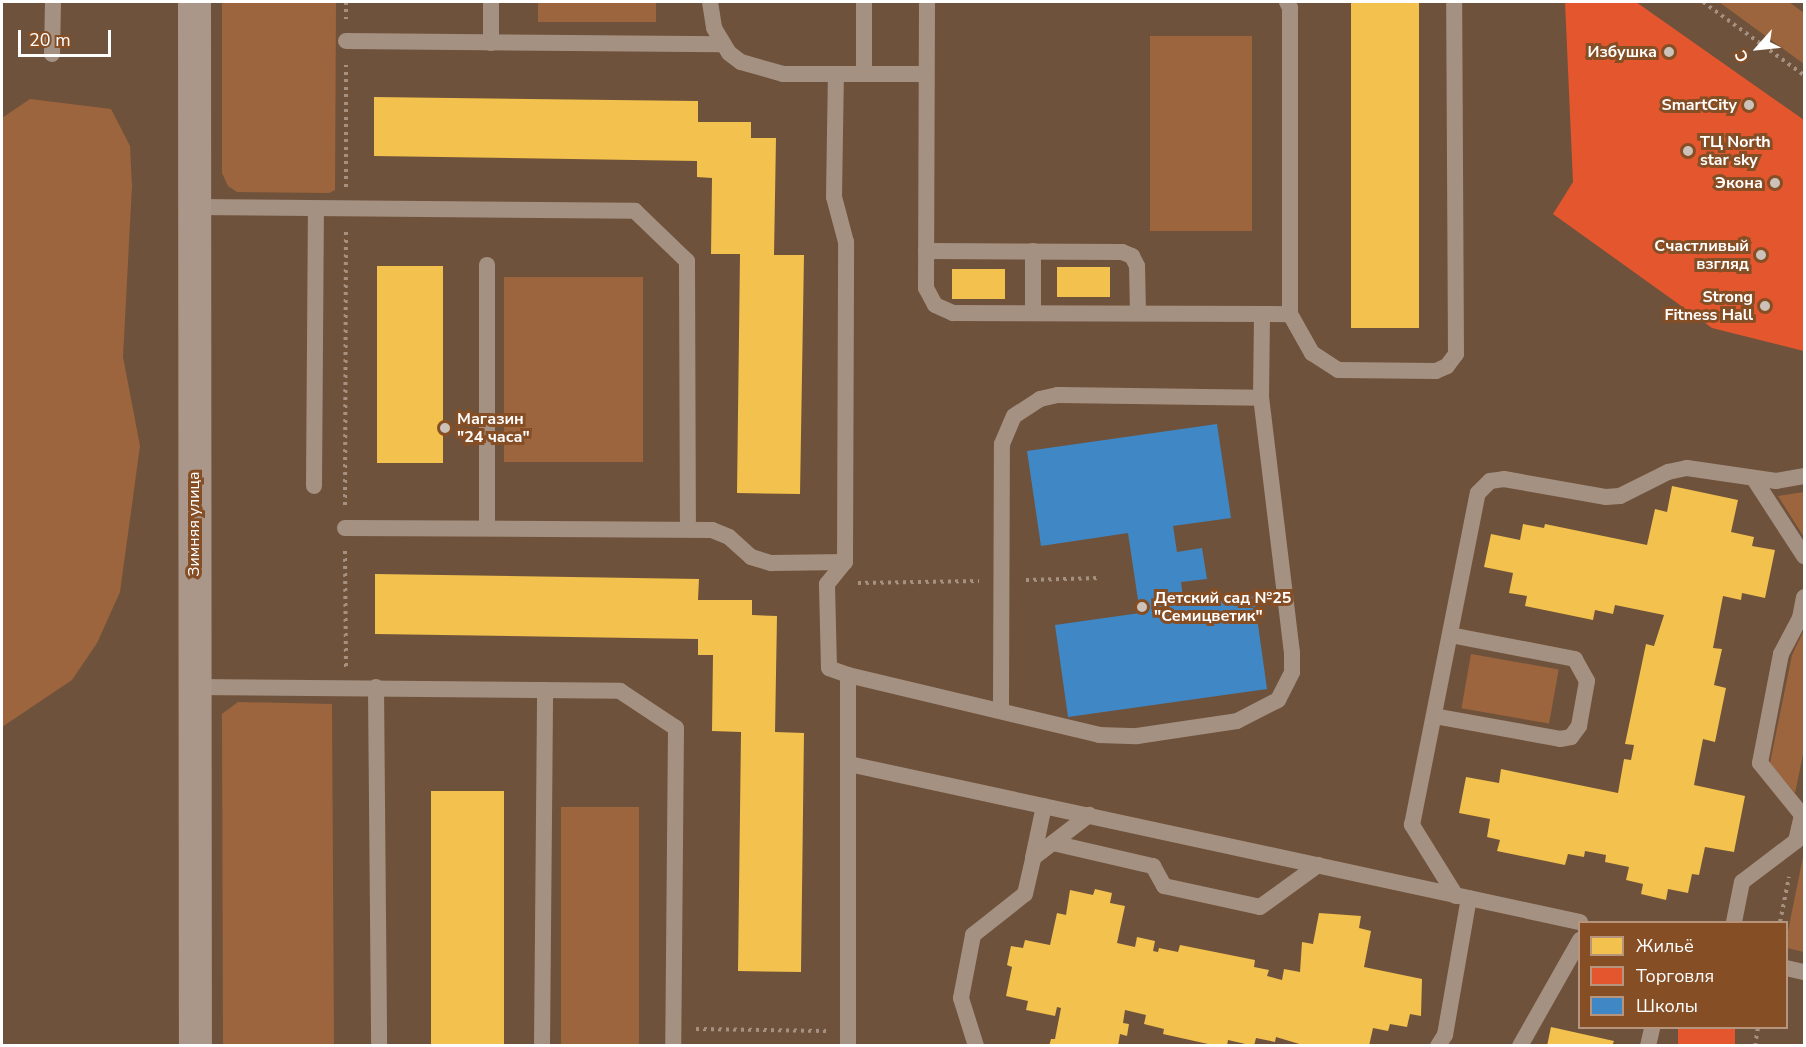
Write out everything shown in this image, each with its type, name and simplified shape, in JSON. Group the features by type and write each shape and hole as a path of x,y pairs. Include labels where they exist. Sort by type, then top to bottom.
{"street":[{"name":"Зимняя улица","path":"194,2 195,1046"}],"lane":[{"path":"52,54 53,2"},
{"path":"491,2 491,43"},
{"path":"710,2 714,28 722,44 741,62 763,71 926,74"},
{"path":"864,2 864,74"},
{"path":"927,2 926,288 935,305 953,313 1290,314"},
{"path":"1287,2 1290,8 1290,314 1312,353 1338,370 1436,371 1447,366 1456,354 1454,2"},
{"path":"346,41 722,44"},
{"path":"836,74 834,197 846,242 845,562 827,584 829,668 848,675 1099,735 1137,736 1237,721 1278,700 1292,672 1292,653 1261,398 1262,314"},
{"path":"194,207 635,211 687,261 688,528"},
{"path":"314,486 316,209"},
{"path":"926,251 1122,252 1132,256 1137,266 1138,314"},
{"path":"1033,313 1034,251"},
{"path":"487,265 487,526"},
{"path":"1001,711 1002,444 1014,416 1027,405 1058,395 1261,398"},
{"path":"1438,1046 1445,1035 1462,897 1412,825 1478,493 1490,481 1504,479 1606,497 1620,496 1668,472 1688,468 1776,481 1804,476"},
{"path":"1754,479 1804,556"},
{"path":"345,528 487,526 688,528 712,530 729,537 751,557 771,563 845,562"},
{"path":"1734,921 1742,882 1796,841 1802,816 1760,764 1781,654 1800,618 1804,597"},
{"path":"1434,716 1560,740 1571,737 1578,726 1587,681 1575,658 1450,635"},
{"path":"848,675 848,1038"},
{"path":"193,687 620,691 676,728 673,1037"},
{"path":"376,687 379,1046"},
{"path":"542,1046 545,690"},
{"path":"849,764 1578,922"},
{"path":"976,1046 961,998 974,935 1025,894 1044,806"},
{"path":"1034,858 1089,816"},
{"path":"1053,843 1152,866 1164,886 1260,907 1318,865"},
{"path":"1520,1046 1578,944"},
{"path":"1788,968 1804,972"},
{"path":"1648,1046 1652,1029"}],"path":[{"path":"346,2 346,687"},
{"path":"1702,2 1804,75"},
{"path":"827,584 1101,578"},
{"path":"1780,921 1796,841"},
{"path":"1755,1046 1758,1029"},
{"path":"673,1037 848,1038"}],"shaded area":[{"path":"222,2 336,2 335,190 329,193 237,192 228,186 222,173"},
{"path":"538,2 656,2 656,22 538,22"},
{"path":"1719,2 1789,2 1804,13 1804,64"},
{"path":"1150,36 1252,36 1252,231 1150,231"},
{"path":"30,99 111,109 130,146 132,186 123,357 140,446 120,592 97,643 72,680 2,727 2,118"},
{"path":"504,277 643,277 643,462 504,462"},
{"path":"1804,492 1804,537 1778,496"},
{"path":"1804,630 1804,750 1795,793 1770,763 1792,655"},
{"path":"1471,654 1559,669 1549,724 1461,708"},
{"path":"238,702 332,704 334,1045 223,1045 222,714"},
{"path":"561,807 639,807 639,1045 561,1045"},
{"path":"1804,852 1804,952 1788,948 1788,931"}],"building: Жильё":[{"path":"1351,2 1419,2 1419,328 1351,328"},
{"path":"374,97 698,101 698,122 751,122 751,138 776,138 774,255 804,255 800,494 737,493 740,254 711,254 712,178 697,177 697,161 374,156"},
{"path":"377,266 443,266 443,463 377,463"},
{"path":"1057,267 1110,267 1110,297 1057,297"},
{"path":"952,269 1005,269 1005,299 952,299"},
{"path":"1672,486 1738,500 1731,532 1754,537 1752,546 1775,550 1765,598 1742,593 1741,600 1723,596 1713,648 1722,649 1714,685 1726,688 1715,742 1703,739 1694,785 1745,796 1734,852 1705,847 1699,875 1692,874 1688,893 1668,889 1666,900 1641,894 1643,884 1626,880 1629,867 1605,862 1606,855 1585,851 1584,857 1568,854 1565,865 1497,851 1500,840 1487,837 1490,819 1459,813 1466,777 1499,783 1501,769 1618,793 1624,759 1631,760 1634,745 1625,744 1646,644 1654,646 1664,615 1615,605 1613,614 1595,610 1593,620 1525,606 1527,596 1509,593 1513,573 1484,567 1491,534 1520,540 1523,524 1544,528 1545,524 1647,545 1655,509 1667,512"},
{"path":"375,574 699,579 698,600 752,600 752,615 777,616 775,732 804,733 801,972 738,971 741,732 712,731 713,655 698,655 698,639 375,634"},
{"path":"431,791 504,791 504,1046 431,1046"},
{"path":"1095,889 1112,893 1110,903 1125,906 1117,943 1135,947 1137,937 1155,941 1153,951 1158,952 1159,948 1178,952 1180,945 1255,960 1254,967 1269,970 1267,976 1282,980 1284,969 1300,972 1302,942 1313,944 1319,913 1361,916 1359,928 1371,931 1364,967 1422,979 1421,1016 1410,1014 1407,1027 1390,1024 1388,1031 1373,1028 1369,1046 1306,1046 1276,1037 1275,1042 1256,1038 1254,1046 1228,1040 1227,1046 1217,1046 1163,1034 1164,1029 1144,1024 1146,1015 1125,1010 1123,1023 1129,1024 1127,1036 1120,1034 1118,1046 1049,1046 1051,1039 1055,1039 1061,1008 1057,1007 1055,1016 1026,1010 1028,1001 1006,996 1012,967 1007,965 1011,946 1023,948 1025,940 1050,945 1057,913 1066,915 1070,890 1093,895"},
{"path":"1551,1027 1614,1041 1612,1046 1547,1046"}],"building: Торговля":[{"name":"ТЦ North star sky","path":"1565,2 1636,2 1804,120 1804,351 1712,328 1553,214 1573,182"},
{"path":"1678,1029 1735,1029 1735,1046 1678,1046"}],"building: Школы":[{"path":"1217,424 1231,518 1173,526 1177,552 1202,548 1207,579 1181,582 1184,606 1254,596 1267,689 1068,717 1055,625 1140,613 1128,533 1041,546 1027,451"}],"place":[{"name":"Избушка","path":"1669,52"},
{"name":"SmartCity","path":"1749,105"},
{"name":"ТЦ North star sky","path":"1688,151"},
{"name":"Экона","path":"1775,183"},
{"name":"Счастливый взгляд","path":"1761,255"},
{"name":"Strong Fitness Hall","path":"1765,306"},
{"name":"Магазин \"24 часа\"","path":"445,428"},
{"name":"Детский сад №25 \"Семицветик\"","path":"1142,607"}]}
